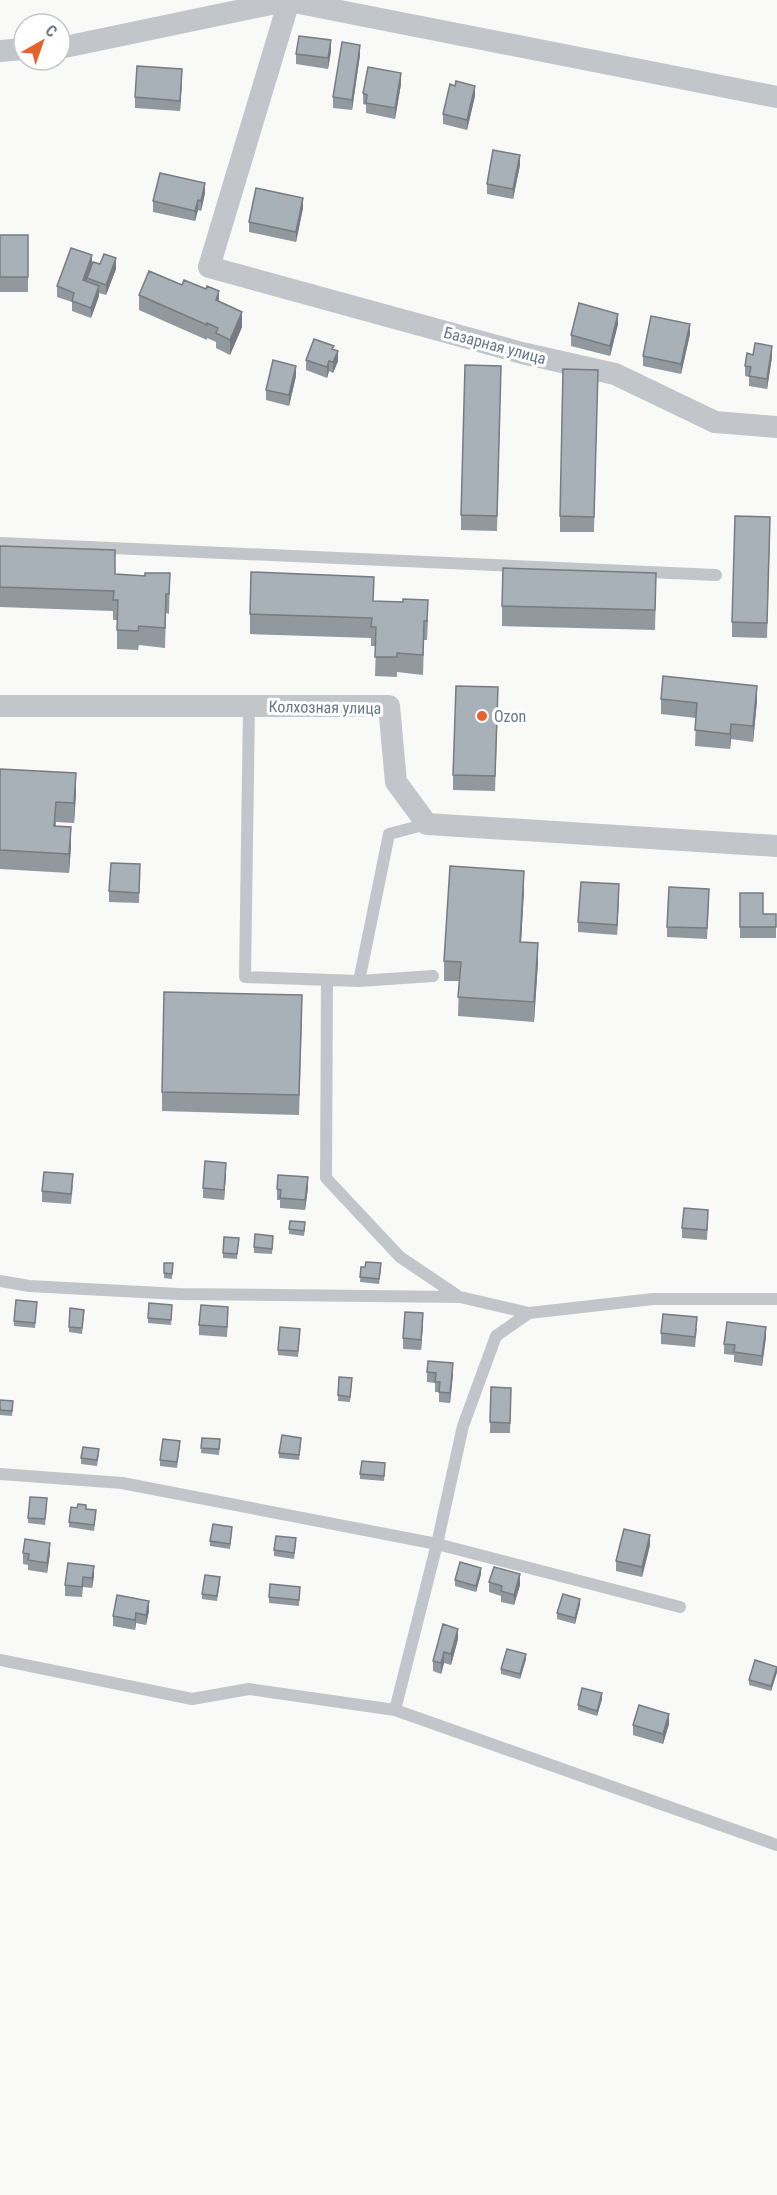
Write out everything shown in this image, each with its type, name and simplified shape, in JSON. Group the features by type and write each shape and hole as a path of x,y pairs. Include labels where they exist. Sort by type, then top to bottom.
{"street":[{"path":"72,45 289,0 777,97"},
{"name":"Базарная улица","path":"289,0 209,267 522,353 615,374 715,422 777,427"},
{"name":"Колхозная улица","path":"0,706 389,706 396,782 427,824"},
{"path":"427,824 777,846"}],"lane":[{"path":"0,543 716,575"},
{"path":"249,706 245,977 359,981 433,976"},
{"path":"359,981 389,834 427,824"},
{"path":"327,980 326,1178 400,1257 460,1297"},
{"path":"0,1281 29,1286 179,1294 460,1297 529,1313 653,1299 777,1299"},
{"path":"395,1710 438,1544 463,1426 496,1336 529,1313"},
{"path":"0,1474 122,1483 438,1544 680,1607"},
{"path":"0,1660 192,1699 249,1689 395,1710 777,1845"}],"building":[{"path":"299,36 331,40 328,58 296,54"},
{"path":"342,42 360,45 352,100 333,97"},
{"path":"137,66 182,69 180,101 135,97"},
{"path":"368,67 401,73 395,108 366,103 367,95 363,93"},
{"path":"456,81 475,86 467,120 443,114 450,84 455,86"},
{"path":"493,150 520,155 513,189 487,184"},
{"path":"160,173 205,183 201,201 198,200 195,211 153,201"},
{"path":"256,188 303,198 296,232 249,222"},
{"path":"0,235 28,235 28,277 0,277"},
{"path":"71,248 92,255 83,280 99,286 91,308 72,301 74,293 57,286"},
{"path":"104,254 116,258 106,285 87,278 93,262 100,264"},
{"path":"149,271 182,285 184,280 206,289 207,286 219,291 216,300 242,312 230,340 216,333 218,328 139,295"},
{"path":"579,303 618,314 610,346 571,335"},
{"path":"651,316 690,324 681,364 643,356"},
{"path":"314,339 334,346 332,349 338,351 333,362 329,361 327,367 306,360"},
{"path":"755,343 772,346 767,379 749,376 751,367 745,366 747,353 753,355"},
{"path":"273,360 296,366 289,395 266,390"},
{"path":"465,365 501,366 497,516 461,515"},
{"path":"563,369 598,370 594,517 560,516"},
{"path":"735,516 770,517 767,623 732,622"},
{"path":"0,546 115,550 115,574 145,576 145,573 170,573 169,594 166,594 165,628 139,626 138,631 117,630 118,600 113,600 114,591 0,587"},
{"path":"503,568 656,573 655,610 502,606"},
{"path":"251,572 374,577 373,601 428,600 427,621 424,621 423,655 397,653 397,657 375,657 376,627 371,627 372,618 250,614"},
{"path":"663,676 757,686 753,726 731,724 730,734 695,730 697,703 661,699"},
{"path":"456,686 498,687 495,776 453,775"},
{"path":"0,769 76,773 74,803 56,802 54,826 71,827 69,854 0,850"},
{"path":"111,863 140,864 139,893 109,891"},
{"path":"450,866 524,871 520,942 538,943 534,1002 458,997 461,962 444,961"},
{"path":"581,882 619,884 617,925 578,922"},
{"path":"669,887 709,889 707,928 667,927"},
{"path":"740,893 763,893 763,914 776,914 776,927 740,927"},
{"path":"164,992 302,995 299,1095 162,1092"},
{"path":"205,1161 226,1163 224,1190 203,1188"},
{"path":"44,1172 73,1174 71,1194 42,1191"},
{"path":"278,1175 308,1177 305,1200 280,1198 281,1190 277,1189"},
{"path":"684,1208 708,1210 707,1230 682,1228"},
{"path":"290,1221 305,1222 304,1231 289,1229"},
{"path":"255,1234 273,1236 272,1249 254,1247"},
{"path":"224,1237 239,1238 237,1254 223,1253"},
{"path":"366,1262 381,1263 379,1279 360,1277 361,1267 365,1267"},
{"path":"164,1263 173,1263 172,1274 164,1273"},
{"path":"16,1300 37,1302 35,1323 14,1321"},
{"path":"149,1303 172,1305 171,1320 148,1318"},
{"path":"201,1305 228,1307 227,1327 199,1325"},
{"path":"70,1308 84,1310 82,1328 69,1327"},
{"path":"405,1312 423,1313 421,1340 403,1338"},
{"path":"663,1314 697,1317 695,1337 661,1333"},
{"path":"727,1322 766,1327 762,1356 734,1352 735,1345 724,1344"},
{"path":"280,1327 300,1329 298,1351 278,1350"},
{"path":"428,1361 453,1363 450,1393 439,1392 440,1382 435,1382 436,1373 427,1372"},
{"path":"339,1377 352,1378 350,1397 338,1395"},
{"path":"491,1387 511,1388 510,1423 490,1422"},
{"path":"0,1400 13,1401 12,1411 0,1410"},
{"path":"282,1435 301,1438 299,1455 279,1453"},
{"path":"202,1438 220,1439 219,1449 201,1448"},
{"path":"163,1439 180,1441 177,1462 160,1460"},
{"path":"83,1447 99,1449 97,1460 81,1458"},
{"path":"362,1461 385,1463 384,1476 360,1474"},
{"path":"30,1497 47,1498 45,1519 28,1518"},
{"path":"78,1504 86,1505 86,1509 96,1510 94,1525 69,1522 71,1507 77,1508"},
{"path":"213,1524 232,1527 230,1544 210,1541"},
{"path":"624,1529 650,1535 642,1567 616,1561"},
{"path":"276,1536 296,1538 294,1553 274,1550"},
{"path":"25,1539 50,1543 47,1563 28,1560 29,1554 23,1553"},
{"path":"460,1562 481,1568 476,1586 455,1580"},
{"path":"68,1563 94,1566 92,1578 83,1577 82,1587 65,1585"},
{"path":"494,1567 520,1574 514,1595 501,1591 502,1586 489,1582"},
{"path":"205,1575 220,1577 217,1596 202,1594"},
{"path":"270,1584 300,1587 299,1600 269,1597"},
{"path":"563,1594 580,1599 575,1618 557,1613"},
{"path":"117,1595 149,1601 146,1615 136,1613 135,1620 113,1616"},
{"path":"443,1624 458,1629 451,1654 444,1652 441,1663 433,1661"},
{"path":"507,1649 526,1654 520,1674 501,1669"},
{"path":"755,1660 777,1667 771,1686 749,1680"},
{"path":"582,1688 602,1693 597,1711 578,1705"},
{"path":"639,1705 669,1714 663,1734 633,1725"}],"place":[{"name":"Ozon","path":"482,716"}]}
